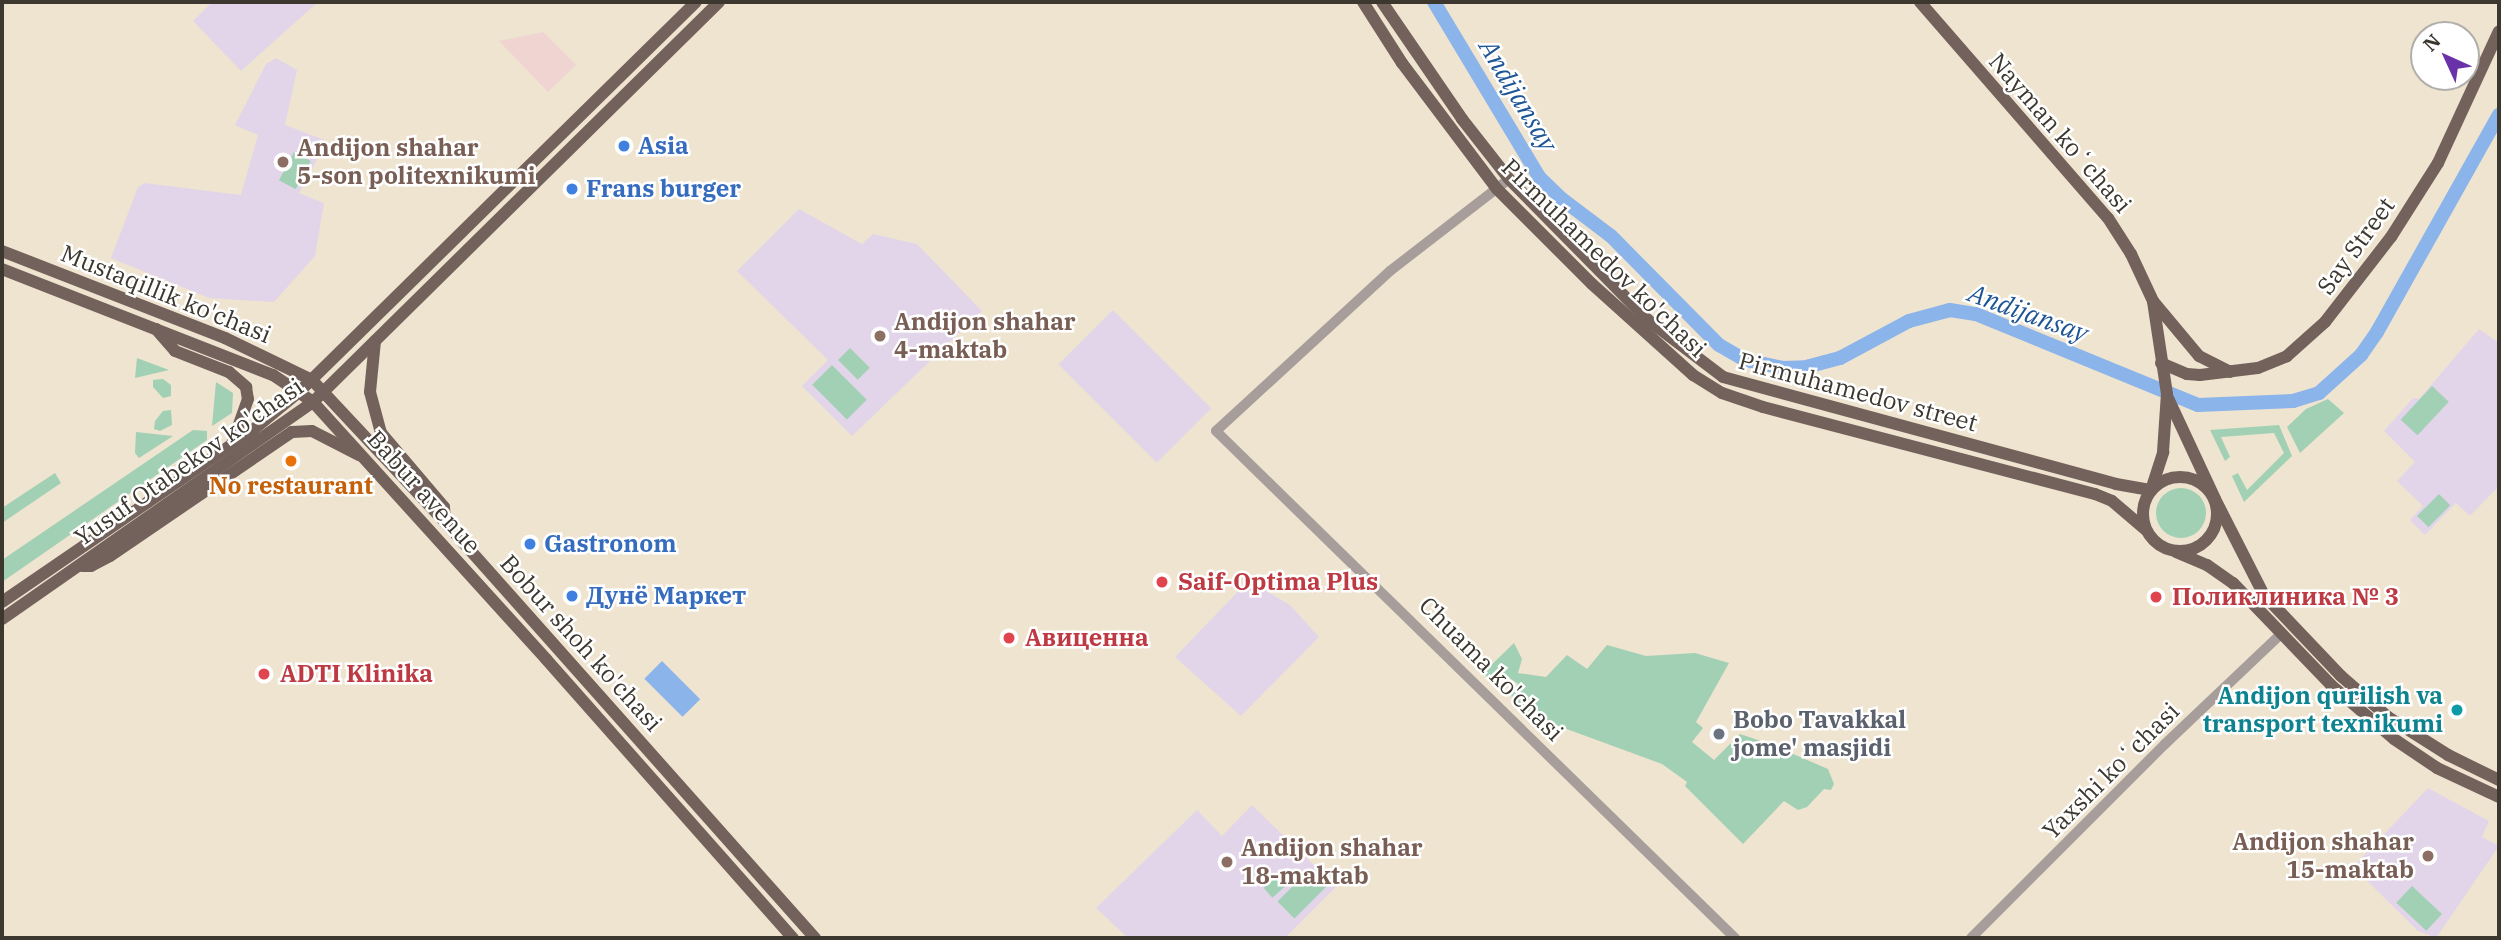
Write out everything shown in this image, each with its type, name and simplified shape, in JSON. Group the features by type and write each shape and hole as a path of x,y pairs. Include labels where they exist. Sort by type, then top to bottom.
{"main road":[{"name":"Yusuf Otabekov ko'chasi","path":"2,602 232,444 300,391 696,2"},
{"name":"Yusuf Otabekov ko'chasi","path":"2,619 313,402 719,2"},
{"name":"Pirmuhamedov ko'chasi","path":"1363,2 1402,63 1497,189 1642,330 1693,375 1722,393 1763,407 2095,494 2112,501 2146,530"},
{"name":"Pirmuhamedov street","path":"1382,2 1455,109 1509,179 1648,320 1723,376 2116,484 2151,490"},
{"name":"Nayman koʻchasi","path":"1920,2 2108,218 2131,254 2153,301"},
{"name":"Say Street","path":"2161,363 2187,374 2234,373 2287,356 2325,322 2392,237 2438,163 2499,31"},
{"name":"Mustaqillik ko'chasi","path":"2,251 225,338 312,380"},
{"name":"Mustaqillik ko'chasi","path":"2,269 272,375 300,391"},
{"path":"2153,301 2167,394 2215,499 2264,595 2341,676 2405,729 2448,755 2499,780"},
{"path":"2153,301 2199,356 2234,373"},
{"path":"156,329 175,351 229,372 246,387 248,399 232,444"},
{"path":"374,341 370,392 381,433 444,508 445,522"},
{"name":"Bobur shoh ko'chasi","path":"312,380 445,522 815,938"},
{"name":"Babur avenue","path":"300,391 366,458 793,938"},
{"path":"2167,394 2163,452 2143,509 2146,530 2158,545 2207,565 2233,583 2331,685 2395,740 2437,768 2499,797"},
{"path":"78,566 91,566 110,556 292,432 312,431 366,458"},
{"path":"2151,490 2173,477 2186,477 2198,481 2215,499 2218,512 2210,537 2201,546 2176,552"},
{"path":"726,862 738,852"},
{"path":"782,926 795,915"}],"street":[{"path":"1497,189 1509,179"},
{"name":"Chuama ko'chasi","path":"1497,189 1390,271 1216,431 1735,938"},
{"name":"Yaxshi koʻchasi","path":"1971,938 2165,744 2281,634"}],"shaded area":[{"path":"212,2 318,2 241,71 193,21"},
{"path":"543,32 576,65 548,92 499,41"},
{"name":"Andijon shahar 5-son politexnikumi","path":"276,58 297,70 285,125 327,141 299,193 324,203 315,256 274,302 209,298 111,258 138,187 145,183 241,195 258,135 235,125 266,64"},
{"name":"Andijon shahar 4-maktab","path":"799,209 862,244 873,234 917,244 982,311 852,436 802,386 828,360 737,271"},
{"path":"1113,310 1211,408 1157,463 1059,364"},
{"path":"2479,329 2499,343 2499,486 2470,516 2456,503 2425,535 2410,520 2423,506 2397,481 2415,462 2384,431 2413,398 2419,399"},
{"path":"1248,581 1290,605 1319,637 1241,716 1175,657"},
{"name":"Andijon shahar 15-maktab","path":"2428,788 2489,821 2482,837 2499,846 2436,938 2418,931 2353,867"},
{"name":"Andijon shahar 18-maktab","path":"1252,805 1336,887 1285,938 1128,938 1096,908 1197,810 1222,836"}],"green space":[{"path":"294,152 311,161 296,189 279,180"},
{"path":"850,348 870,368 858,380 838,360"},
{"path":"137,358 169,370 135,378"},
{"path":"832,365 867,400 847,419 812,385"},
{"path":"163,379 171,385 171,396 163,398 153,387 153,380"},
{"path":"216,382 233,393 232,413 212,426"},
{"path":"2432,386 2449,402 2417,435 2401,420"},
{"path":"2328,399 2344,413 2300,453 2287,427 2306,409"},
{"path":"171,410 172,425 160,431 154,429 155,421 163,411"},
{"path":"2279,425 2292,456 2244,502 2232,476 2238,473 2247,490 2284,453 2274,433 2221,437 2230,457 2225,461 2210,430"},
{"path":"193,430 207,431 207,440 2,582 2,560"},
{"path":"136,432 173,436 139,458 135,453"},
{"path":"55,473 61,483 2,523 2,508"},
{"path":"2181,488 2199,495 2206,513 2199,531 2181,538 2163,531 2156,513 2163,495"},
{"path":"2439,494 2450,505 2428,527 2417,516"},
{"path":"1514,643 1522,659 1518,673 1546,677 1567,655 1587,669 1607,645 1646,656 1695,653 1729,663 1696,722 1703,728 1692,742 1714,760 1740,734 1828,769 1834,784 1831,790 1824,789 1807,807 1798,810 1784,801 1743,844 1685,786 1687,782 1662,764 1534,717 1511,696 1518,684 1500,671 1490,680 1483,673"},
{"path":"1286,868 1295,878 1272,898 1264,888"},
{"path":"1310,869 1327,886 1294,918 1277,902"},
{"path":"2412,886 2442,914 2426,931 2396,903"}],"water":[{"path":"662,661 700,699 683,717 644,679"}],"waterway":[{"name":"Andijansay","path":"1434,2 1539,177 1562,199 1611,236 1719,345 1745,360 1782,368 1806,367 1840,358 1909,321 1950,310 1976,314 2198,405 2293,401 2319,393 2361,355 2377,332 2499,115"}],"place":[{"name":"Asia","path":"624,146"},
{"name":"Andijon shahar 5-son politexnikumi","path":"283,162"},
{"name":"Frans burger","path":"572,189"},
{"name":"Andijon shahar 4-maktab","path":"880,336"},
{"name":"No restaurant","path":"291,461"},
{"name":"Gastronom","path":"530,544"},
{"name":"Saif-Optima Plus","path":"1162,582"},
{"name":"Дунё Маркет","path":"572,596"},
{"name":"Поликлиника № 3","path":"2156,597"},
{"name":"Авиценна","path":"1009,638"},
{"name":"ADTI Klinika","path":"264,674"},
{"name":"Andijon qurilish va transport texnikumi","path":"2457,710"},
{"name":"Bobo Tavakkal jome' masjidi","path":"1719,734"},
{"name":"Andijon shahar 15-maktab","path":"2428,856"},
{"name":"Andijon shahar 18-maktab","path":"1227,862"}]}
